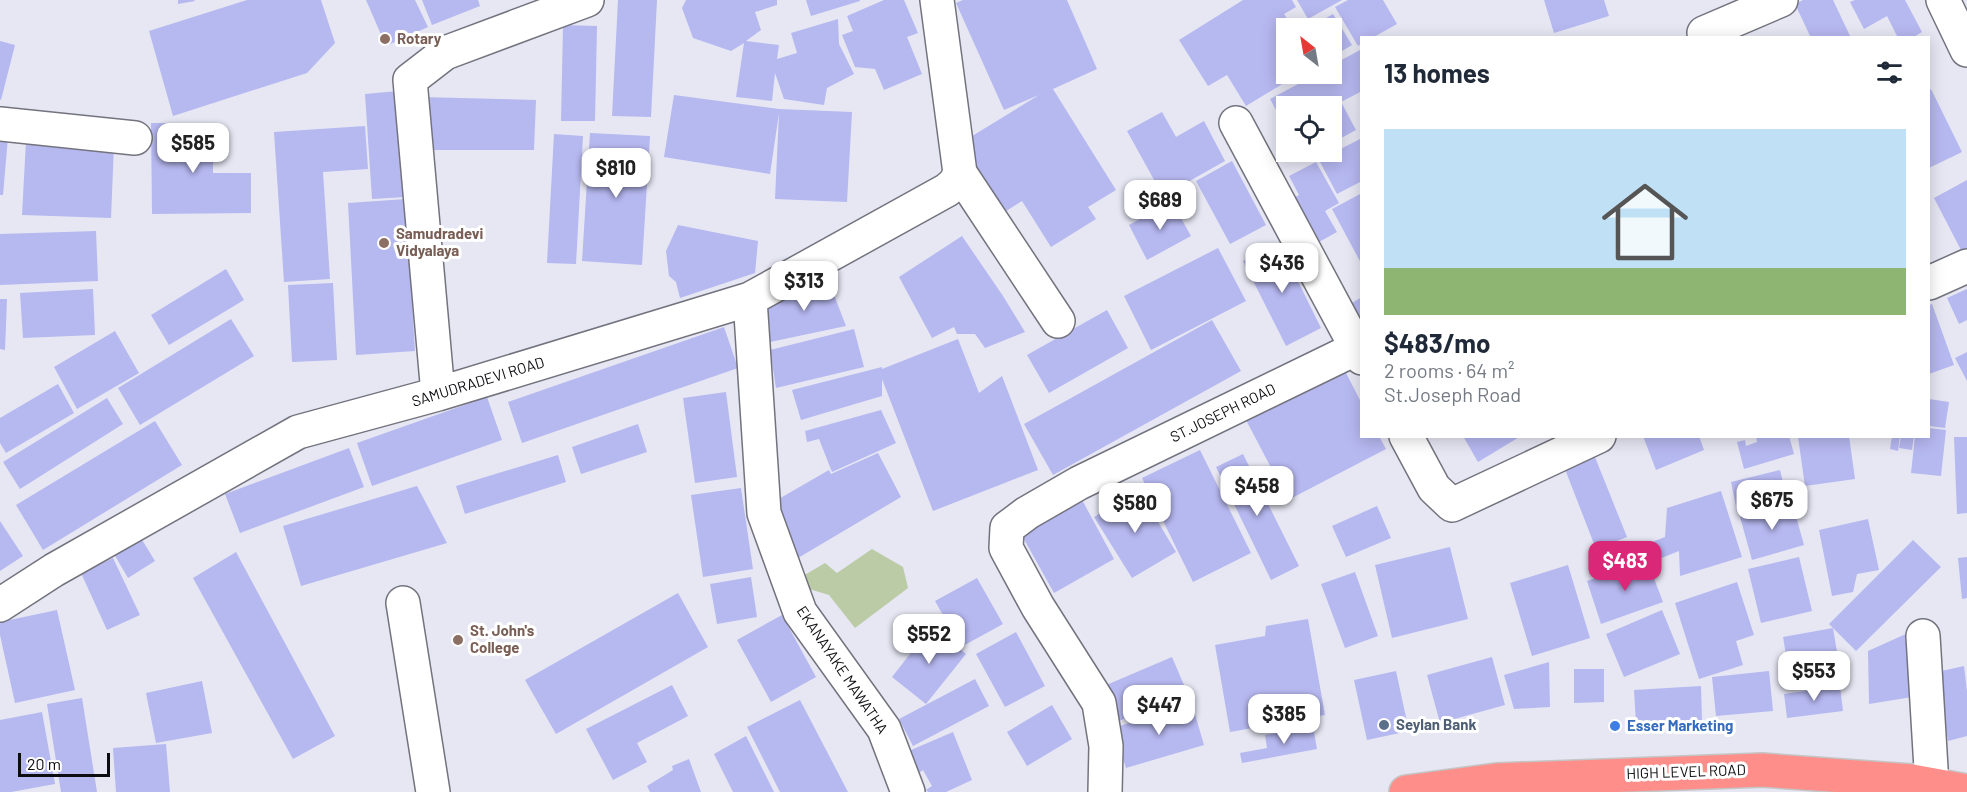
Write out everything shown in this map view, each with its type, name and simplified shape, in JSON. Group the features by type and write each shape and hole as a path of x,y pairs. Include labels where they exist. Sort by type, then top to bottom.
{"highway":[{"name":"HIGH LEVEL ROAD","path":"1406,792 1496,780 1762,770 1912,781 1967,790"}],"street":[{"path":"438,394 410,80 445,52 587,0"},
{"path":"937,0 960,173 1058,321"},
{"path":"1704,33 1781,0"},
{"path":"1943,0 1967,51"},
{"path":"1236,123 1359,353"},
{"path":"0,124 135,138"},
{"name":"SAMUDRADEVI ROAD","path":"0,605 54,570 298,432 438,394 750,299 946,190 955,183 960,173"},
{"path":"1930,283 1967,266"},
{"name":"EKANAYAKE MAWATHA","path":"750,299 764,513 800,612 884,729 908,792"},
{"name":"ST.JOSEPH ROAD","path":"1105,792 1106,746 1099,703 1038,607 1006,548 1007,528 1027,513 1079,483 1359,353"},
{"path":"1407,438 1434,488 1452,505 1595,438"},
{"path":"404,603 433,792"},
{"path":"1923,636 1932,784"}],"green space":[{"path":"872,549 903,567 908,588 855,628 829,595 809,589 803,576 825,563 837,573"}],"building":[{"path":"178,0 194,0 195,1 178,4"},
{"path":"247,0 321,0 335,43 307,73 173,116 149,31"},
{"path":"366,0 415,0 428,27 386,46"},
{"path":"422,0 478,0 480,6 432,25"},
{"path":"618,0 657,0 651,117 612,116"},
{"path":"686,0 777,0 777,5 755,12 761,30 746,41 779,45 777,59 797,53 791,33 838,19 839,44 854,74 827,88 824,105 784,99 775,73 772,101 736,97 744,43 731,51 693,38 682,8"},
{"path":"806,0 860,0 860,1 811,16"},
{"path":"884,0 904,0 918,33 907,37 922,74 884,90 875,69 855,67 842,35 853,31 847,16"},
{"path":"963,0 1067,0 1097,69 1053,89 1116,190 1088,207 1096,219 1051,247 1022,201 1000,215 959,150 964,141 1039,95 1004,110 956,3"},
{"path":"1243,0 1292,0 1296,7 1284,14 1287,18 1276,18 1276,84 1282,84 1246,106 1227,75 1208,86 1179,40"},
{"path":"1297,0 1342,0 1310,18 1307,18"},
{"path":"1348,0 1383,0 1397,24 1376,36 1360,36 1358,46 1335,7"},
{"path":"1544,0 1604,0 1609,16 1554,33"},
{"path":"1803,0 1833,0 1850,36 1810,36 1795,4"},
{"path":"1855,0 1905,0 1922,32 1915,36 1897,36 1887,16 1864,29 1850,2"},
{"path":"563,25 597,26 595,121 561,121"},
{"path":"1342,29 1352,45 1342,51"},
{"path":"0,41 15,45 1,100 0,99"},
{"path":"1360,50 1360,92 1342,101 1342,96 1276,96 1276,110 1270,99 1298,84 1342,84 1342,60"},
{"path":"1930,90 1962,152 1930,168"},
{"path":"398,91 406,197 372,199 365,94"},
{"path":"674,95 779,109 852,112 847,202 775,199 779,113 770,174 664,157"},
{"path":"421,97 536,100 534,150 424,150"},
{"path":"1342,104 1356,130 1342,138"},
{"path":"1162,112 1176,137 1204,121 1225,161 1163,196 1127,131"},
{"path":"151,123 213,123 213,173 251,173 251,213 152,214"},
{"path":"365,126 368,169 323,172 330,279 284,282 274,132"},
{"path":"590,133 650,136 642,265 582,261"},
{"path":"554,134 583,136 576,264 547,263"},
{"path":"0,136 8,137 3,195 0,195"},
{"path":"1360,139 1360,182 1337,194 1320,162 1342,162 1342,148"},
{"path":"26,141 114,145 111,218 22,215"},
{"path":"1232,161 1266,225 1230,244 1196,181"},
{"path":"1316,162 1339,203 1325,211 1337,232 1310,247 1286,202 1299,195 1289,176"},
{"path":"1967,180 1967,248 1961,250 1934,198"},
{"path":"1360,194 1360,261 1332,209"},
{"path":"406,199 415,351 356,355 348,203"},
{"path":"1172,202 1191,236 1147,260 1129,225"},
{"path":"678,225 758,241 755,273 680,298 676,282 669,276 666,251"},
{"path":"96,231 98,281 0,285 0,234"},
{"path":"962,236 1025,332 985,348 975,334 957,334 954,327 932,338 899,277"},
{"path":"1279,243 1321,328 1286,346 1243,261"},
{"path":"1218,248 1246,301 1151,350 1124,296"},
{"path":"226,269 244,300 169,345 151,315"},
{"path":"826,274 846,326 770,342 762,309"},
{"path":"333,283 337,360 292,362 288,285"},
{"path":"93,289 95,335 23,338 20,293"},
{"path":"1967,289 1967,320 1959,324 1947,298"},
{"path":"1360,298 1360,322 1350,304"},
{"path":"0,299 7,299 5,350 0,349"},
{"path":"1932,304 1954,365 1930,374 1930,305"},
{"path":"1107,310 1128,348 1049,393 1027,355"},
{"path":"231,319 254,356 140,425 118,388"},
{"path":"1212,320 1241,371 1053,475 1024,424"},
{"path":"724,327 738,368 522,443 508,402"},
{"path":"854,329 864,367 776,388 770,350"},
{"path":"115,331 139,373 77,409 54,367"},
{"path":"958,339 979,393 1002,376 1038,470 933,511 882,379 882,396 801,420 792,390 882,367 882,369"},
{"path":"1967,352 1967,381 1955,358"},
{"path":"1344,369 1360,400 1360,438 1380,438 1386,449 1288,500 1246,420"},
{"path":"58,384 74,413 6,453 0,443 0,418"},
{"path":"726,392 737,477 695,483 683,398"},
{"path":"487,397 502,440 372,486 357,443"},
{"path":"107,398 123,424 20,489 3,462"},
{"path":"1930,399 1949,402 1945,428 1930,426"},
{"path":"881,410 896,443 832,472 819,439 807,442 805,431"},
{"path":"155,421 182,465 43,550 16,505"},
{"path":"638,424 647,452 581,474 572,447"},
{"path":"1930,428 1946,430 1941,476 1911,473 1915,438 1930,438"},
{"path":"1954,437 1967,437 1967,513 1957,514"},
{"path":"1464,438 1518,438 1478,462"},
{"path":"1644,438 1700,438 1704,450 1656,470"},
{"path":"1756,438 1790,438 1794,454 1744,469 1737,442 1745,440 1746,446 1757,442"},
{"path":"1798,438 1849,438 1855,479 1805,486"},
{"path":"1892,438 1900,438 1898,451 1890,449"},
{"path":"1901,438 1914,438 1912,450 1899,448"},
{"path":"349,448 364,487 240,533 225,494"},
{"path":"1200,450 1251,553 1193,582 1142,478"},
{"path":"1593,452 1627,537 1596,549 1563,464"},
{"path":"878,453 901,497 798,558 770,504 829,470 831,474"},
{"path":"1243,454 1299,566 1271,580 1216,467"},
{"path":"558,455 566,482 465,514 456,486"},
{"path":"1780,470 1787,499 1737,511 1731,482"},
{"path":"417,486 447,543 301,586 283,526"},
{"path":"741,488 753,569 703,577 691,495"},
{"path":"1139,490 1176,552 1132,578 1094,517"},
{"path":"1721,491 1742,557 1680,576 1679,551 1654,561 1647,544 1665,537 1667,508"},
{"path":"1081,498 1114,559 1054,593 1020,532"},
{"path":"1792,502 1804,545 1752,560 1740,517"},
{"path":"1377,506 1391,538 1346,557 1332,526"},
{"path":"1868,519 1879,570 1857,574 1853,592 1832,596 1819,530"},
{"path":"0,521 23,556 0,571"},
{"path":"141,538 155,561 128,578 114,554"},
{"path":"1913,540 1941,567 1856,651 1829,624"},
{"path":"1450,547 1468,619 1392,638 1375,565"},
{"path":"236,552 335,736 293,759 193,578"},
{"path":"1799,557 1812,611 1761,623 1748,569"},
{"path":"1967,557 1967,598 1962,599 1958,558"},
{"path":"113,558 140,615 107,630 81,573"},
{"path":"1647,560 1663,602 1601,624 1587,581"},
{"path":"1568,565 1590,638 1532,656 1510,583"},
{"path":"1355,572 1378,636 1345,648 1321,584"},
{"path":"751,577 757,617 717,624 710,584"},
{"path":"977,578 1003,624 961,647 935,601"},
{"path":"1737,582 1754,635 1736,641 1743,665 1699,679 1675,603"},
{"path":"678,593 708,647 556,734 525,680"},
{"path":"57,610 75,690 15,703 0,635 0,622"},
{"path":"1662,610 1680,654 1624,677 1606,634"},
{"path":"782,615 816,677 771,702 737,640"},
{"path":"1308,619 1325,715 1230,732 1215,645 1265,636 1266,626"},
{"path":"932,626 966,654 926,704 892,677"},
{"path":"1833,628 1841,676 1791,684 1783,637"},
{"path":"1016,632 1045,686 1005,707 976,654"},
{"path":"1908,633 1912,697 1869,704 1868,651"},
{"path":"1172,657 1187,692 1119,721 1104,686"},
{"path":"1492,657 1505,705 1440,723 1427,675"},
{"path":"1549,662 1550,707 1514,709 1504,675"},
{"path":"1964,666 1967,691 1967,736 1948,741 1937,672"},
{"path":"1574,669 1604,669 1604,702 1574,703"},
{"path":"1396,671 1409,731 1367,740 1354,680"},
{"path":"1769,671 1773,711 1716,716 1712,677"},
{"path":"975,679 989,706 913,746 899,719"},
{"path":"202,681 212,733 156,743 146,693"},
{"path":"672,685 688,716 637,743 647,762 613,780 586,729"},
{"path":"1701,686 1702,721 1636,724 1634,690"},
{"path":"1840,686 1843,711 1787,718 1784,694"},
{"path":"82,698 97,792 61,792 47,704"},
{"path":"800,700 848,792 780,792 747,727"},
{"path":"1192,704 1204,745 1126,768 1113,728"},
{"path":"1052,705 1072,739 1027,766 1007,732"},
{"path":"42,712 55,784 0,792 0,720"},
{"path":"1313,726 1317,749 1242,763 1240,753 1267,748 1265,735"},
{"path":"953,732 972,780 946,792 928,792 926,790 932,786 923,770 912,778 904,753"},
{"path":"746,736 774,792 733,792 714,754"},
{"path":"166,744 170,792 116,792 113,748"},
{"path":"689,759 701,792 650,792 647,786 673,770 672,766"}],"place":[{"name":"Rotary","path":"385,39"},
{"name":"Samudradevi Vidyalaya","path":"384,243"},
{"name":"St. John's College","path":"458,640"},
{"name":"Seylan Bank","path":"1384,725"},
{"name":"Esser Marketing","path":"1615,726"}]}
